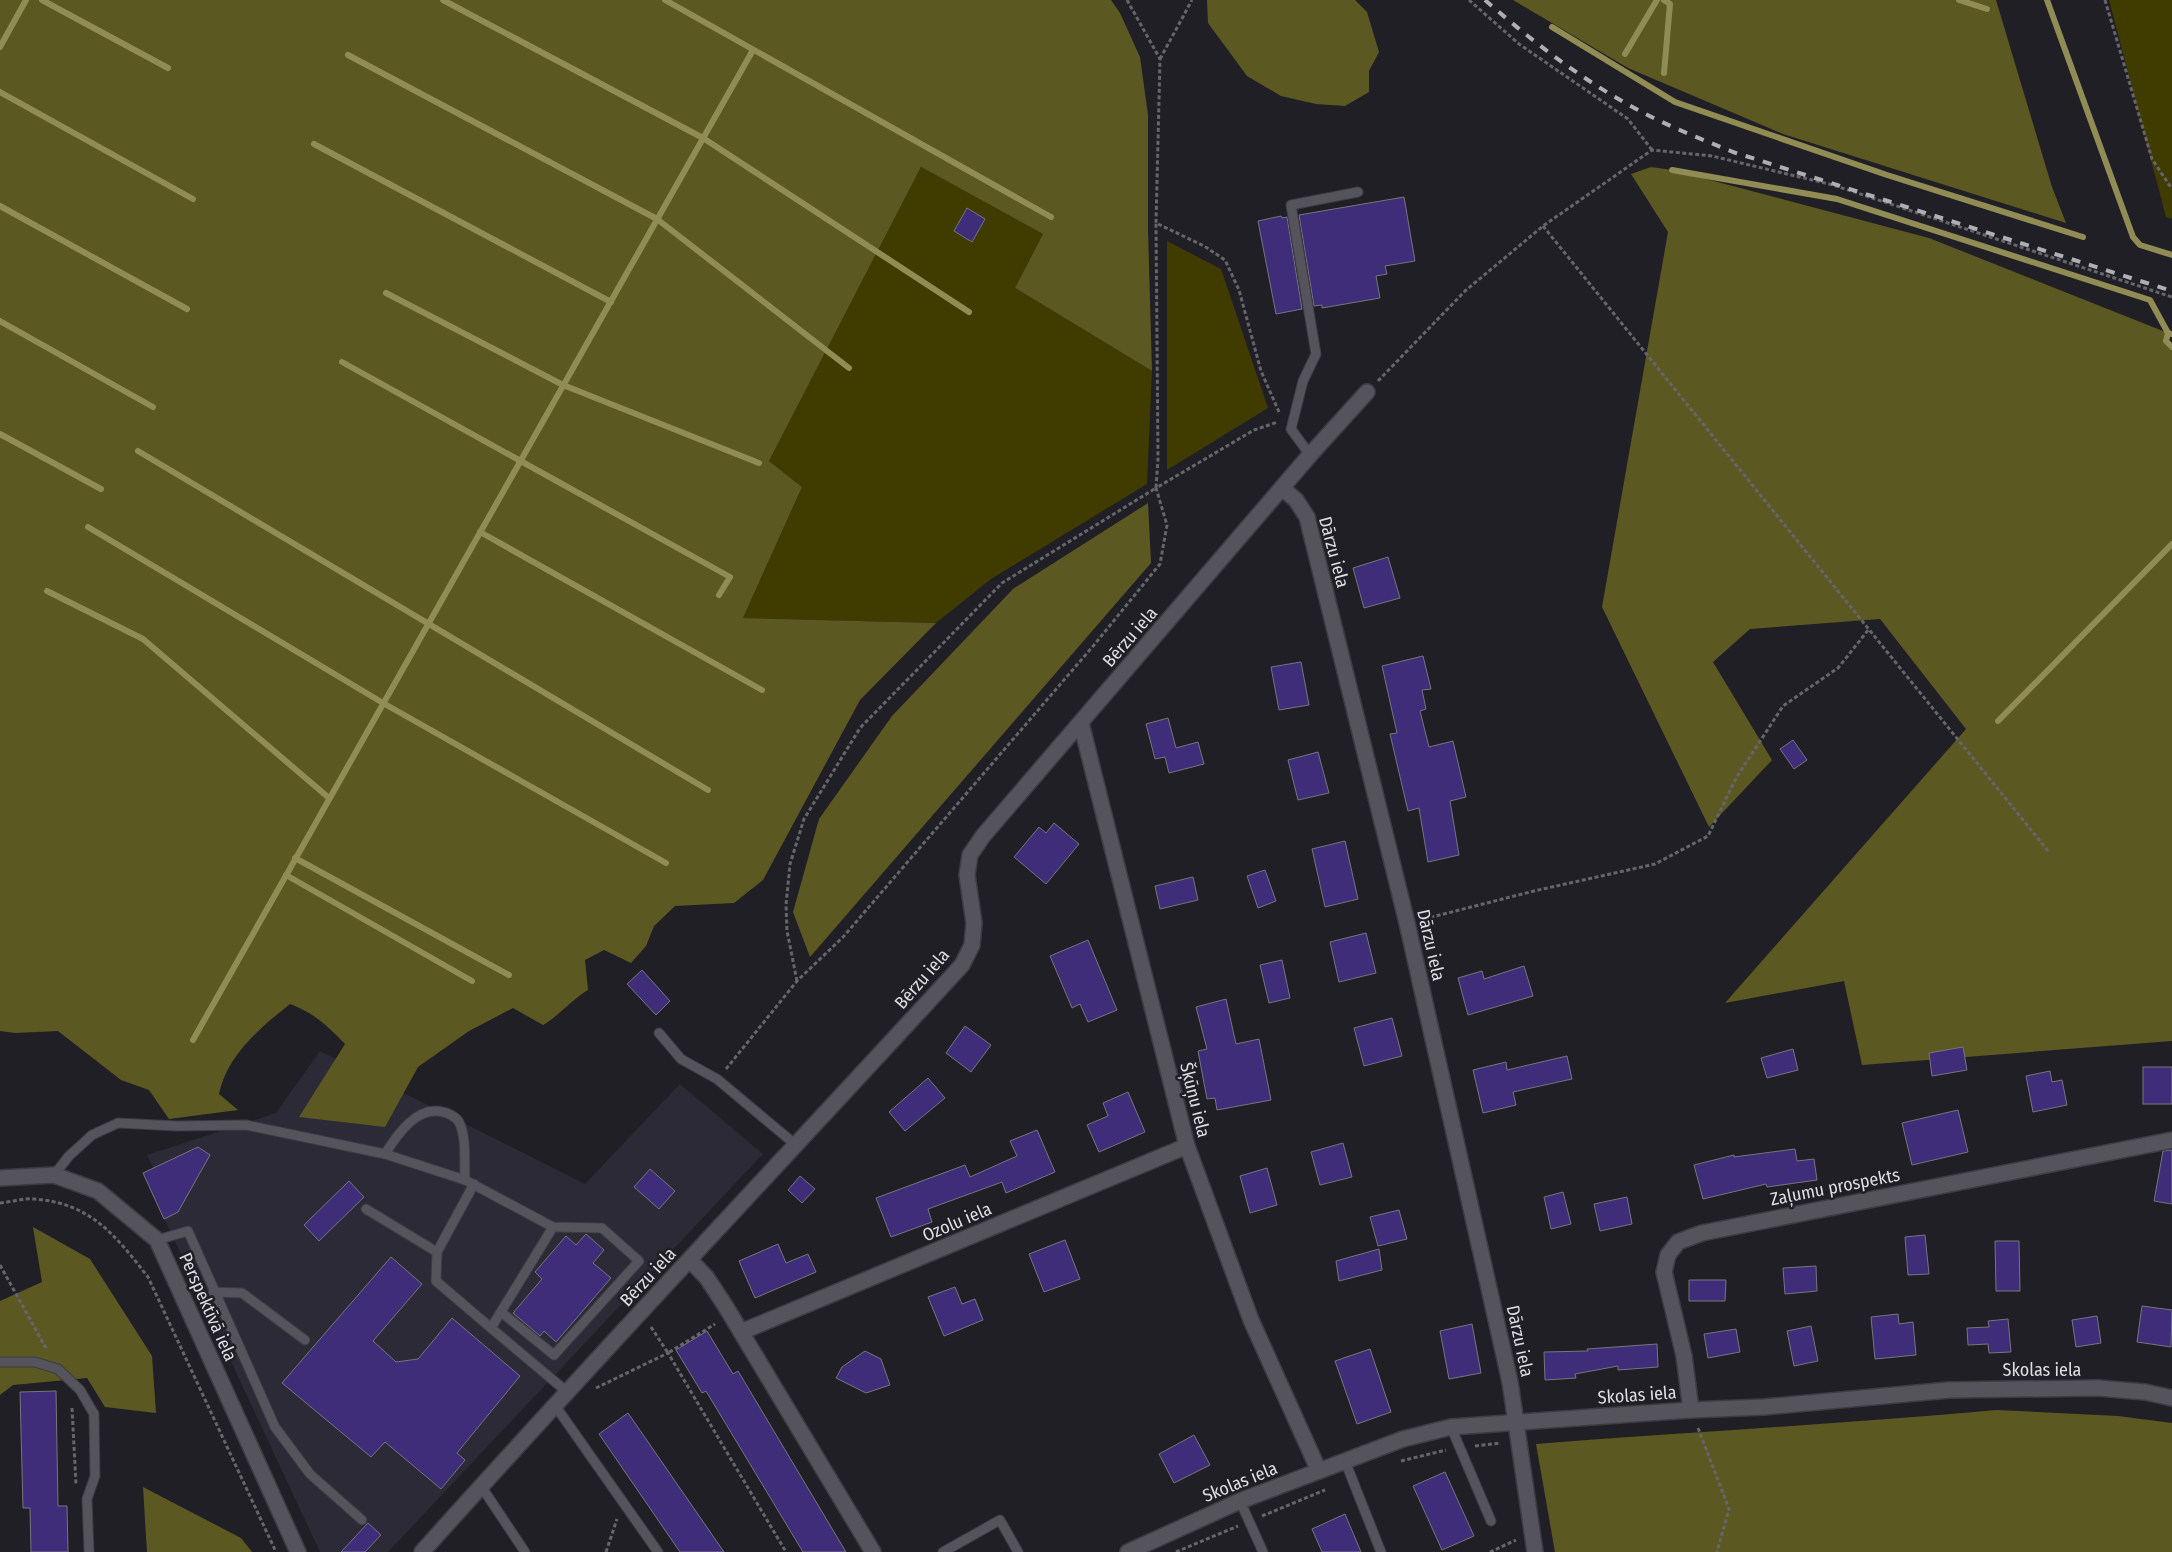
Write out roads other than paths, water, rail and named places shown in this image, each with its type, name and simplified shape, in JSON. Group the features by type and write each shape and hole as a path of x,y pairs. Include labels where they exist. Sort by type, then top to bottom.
{"street":[{"name":"Bērzu iela","path":"422,1552 554,1404 642,1312 962,965 972,945 974,923 967,875 970,855 983,836 1310,455 1367,392"},
{"name":"Dārzu iela","path":"1282,488 1296,500 1307,517 1407,924 1510,1382 1535,1552"},
{"name":"Šķūņu iela","path":"1081,723 1187,1146 1251,1320 1319,1471"},
{"name":"Zaļumu prospekts","path":"1691,1410 1684,1356 1664,1272 1668,1255 1678,1242 1702,1233 2172,1140"},
{"name":"Ozolu iela","path":"741,1332 1187,1146"},
{"name":"Perspektīvā iela","path":"0,1178 54,1175 98,1191 157,1240 298,1552"},
{"path":"690,1260 707,1278 730,1314 873,1552"},
{"name":"Skolas iela","path":"1128,1552 1143,1548 1240,1500 1403,1440 1451,1427 1691,1410 1774,1407 1949,1390 2098,1388 2145,1392 2172,1398"}],"lane":[{"path":"1310,455 1290,429 1303,381 1316,354 1291,205 1358,192"},
{"path":"658,1033 681,1059 718,1079 796,1145"},
{"path":"385,1154 396,1136 416,1117 433,1109 448,1113 458,1121 463,1135 470,1182 436,1252 436,1281 566,1391"},
{"path":"54,1175 69,1156 92,1135 118,1123 177,1126 246,1125 385,1154 470,1182 553,1226 602,1228 639,1261 554,1356 501,1312"},
{"path":"366,1209 436,1252"},
{"path":"491,1328 553,1226"},
{"path":"157,1240 188,1231 213,1292 275,1427 310,1474 362,1520"},
{"path":"213,1292 242,1293 305,1340"},
{"path":"0,1362 35,1362 58,1369 80,1390 94,1414 95,1476 87,1499 89,1552"},
{"path":"554,1404 658,1552"},
{"path":"1451,1427 1458,1448 1491,1521"},
{"path":"1345,1461 1381,1552"},
{"path":"481,1486 526,1552"},
{"path":"1240,1500 1263,1552"},
{"path":"943,1552 1000,1520 1018,1552"}],"waterway":[{"path":"0,47 26,0"},
{"path":"42,0 168,68"},
{"path":"443,0 703,138 969,312"},
{"path":"665,0 1051,217"},
{"path":"1625,54 1657,0"},
{"path":"1664,0 1670,4 1664,73"},
{"path":"1959,0 1987,9"},
{"path":"2047,0 2133,237 2140,245 2172,255"},
{"path":"1552,27 1675,102 1887,175 2083,237"},
{"path":"193,1040 753,50"},
{"path":"348,55 657,219 849,368"},
{"path":"0,92 193,199"},
{"path":"314,144 611,302"},
{"path":"1672,170 1837,199 2150,300 2168,333 2172,334"},
{"path":"0,206 187,309"},
{"path":"386,293 563,385 759,463"},
{"path":"0,321 153,407"},
{"path":"2168,333 2166,341 2172,347"},
{"path":"342,362 730,577 719,595"},
{"path":"0,434 101,489"},
{"path":"138,451 708,790"},
{"path":"88,527 383,703 666,863"},
{"path":"480,532 762,690"},
{"path":"1998,721 2172,544"},
{"path":"47,591 143,639 329,798"},
{"path":"295,858 509,975"},
{"path":"286,875 472,981"}],"railway":[{"path":"1485,0 1521,31 1597,86 1638,110 1685,132 1733,152 2172,291"}]}
